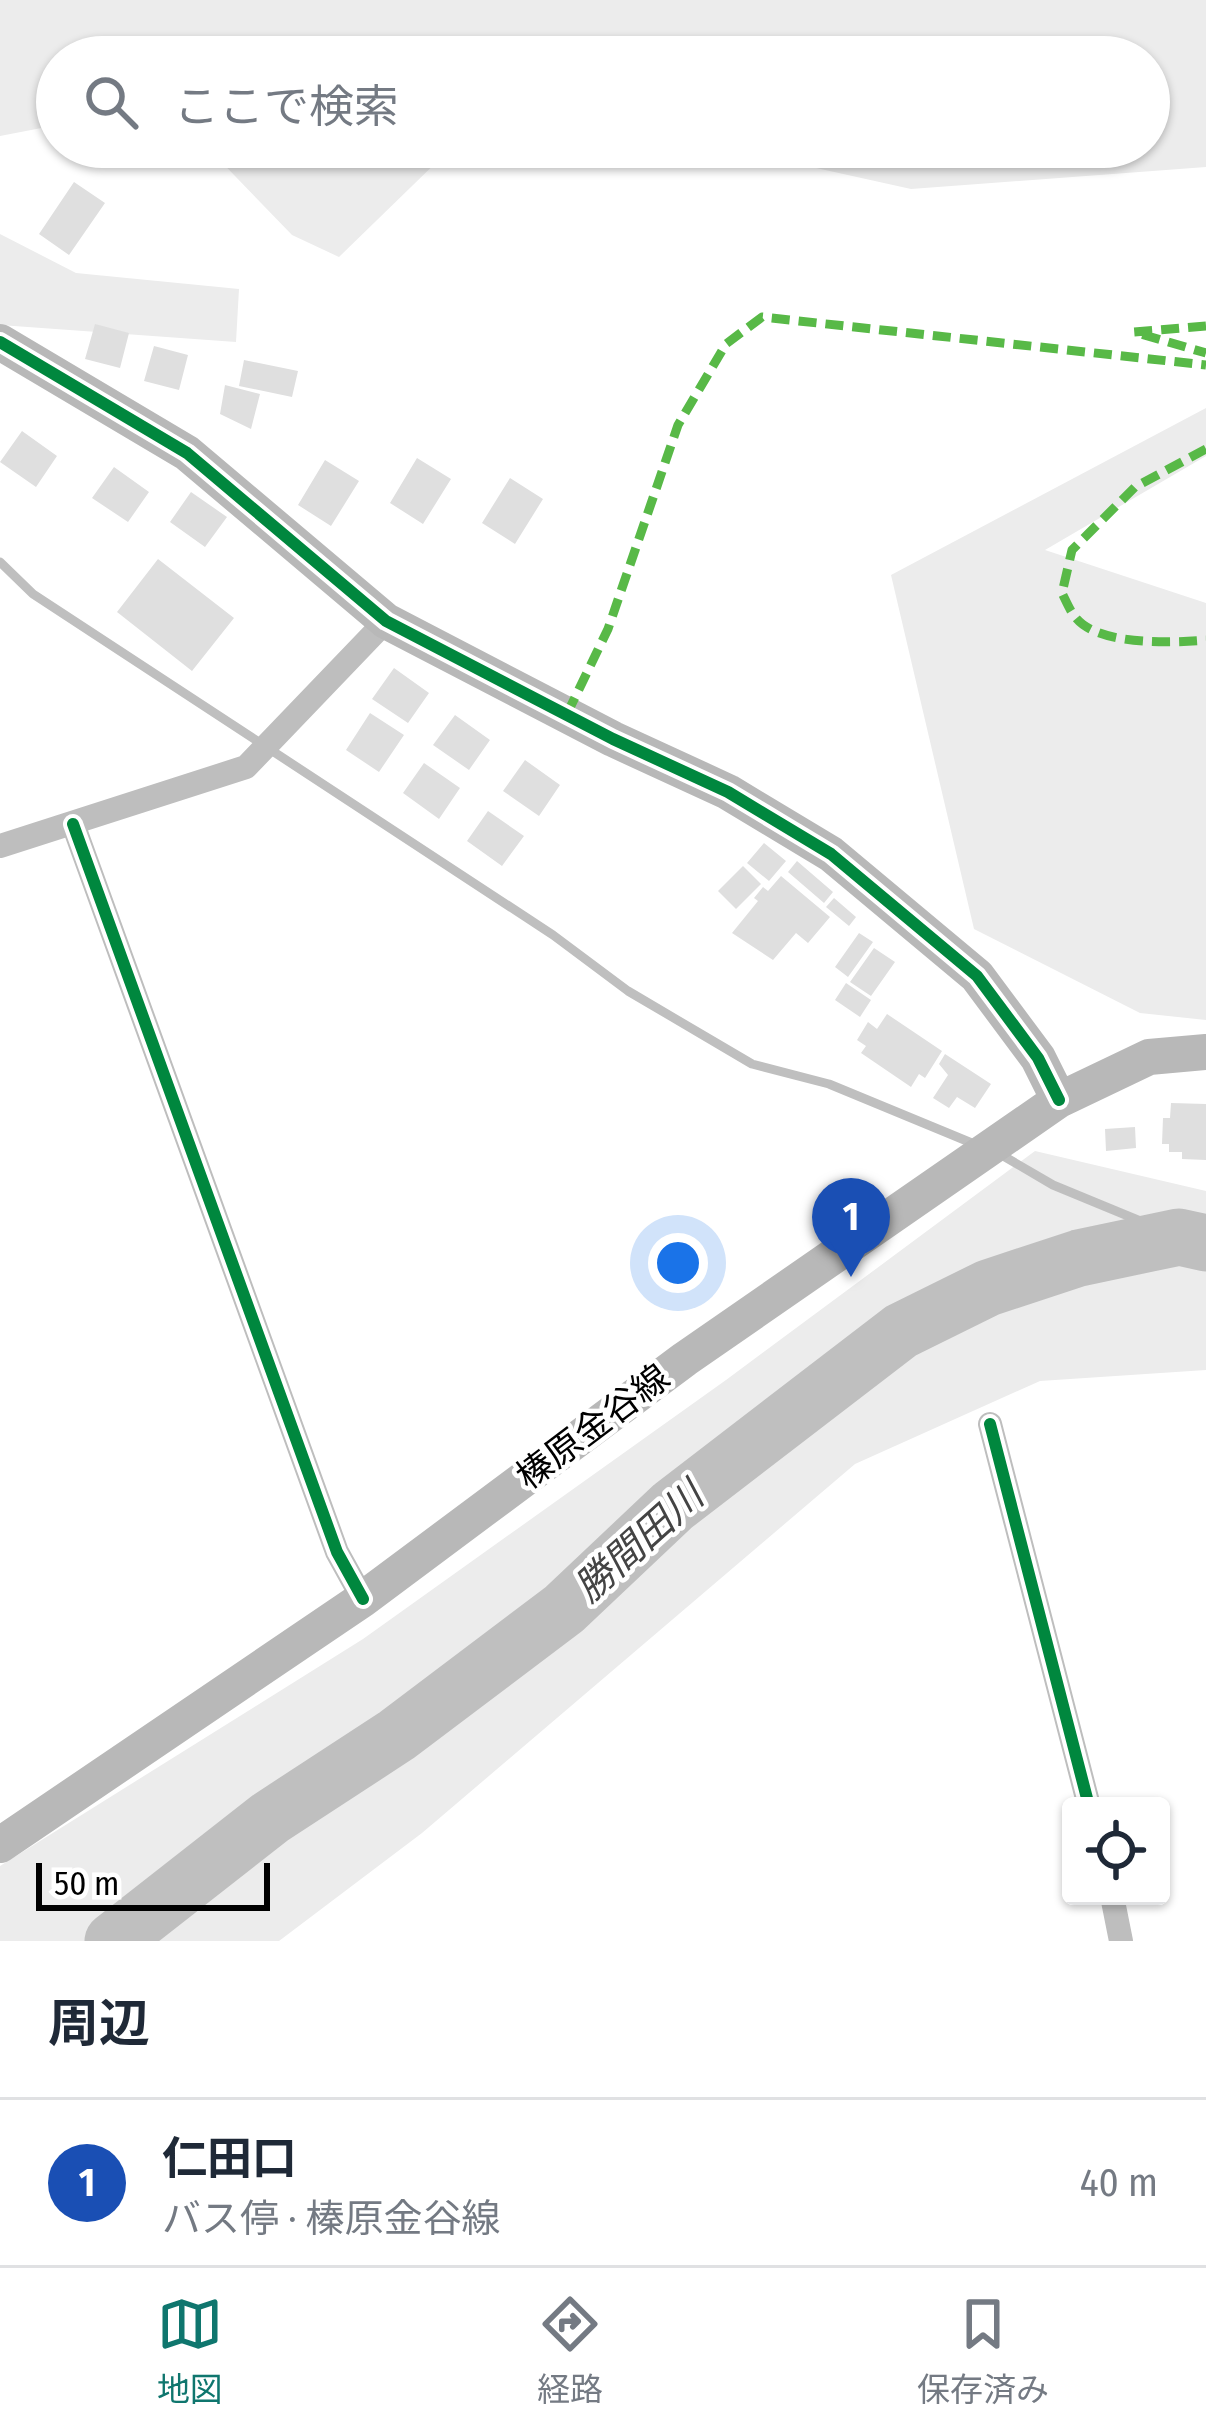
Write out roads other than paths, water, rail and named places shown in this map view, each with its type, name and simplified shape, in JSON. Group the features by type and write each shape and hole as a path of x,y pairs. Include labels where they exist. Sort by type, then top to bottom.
{"main road":[{"path":"0,342 187,453 386,620 613,739 728,792 831,854 977,976 1038,1058 1059,1100"},
{"name":"榛原金谷線","path":"0,1845 363,1599 685,1359 1059,1100 1150,1057 1206,1052"}],"street":[{"path":"0,846 246,767 386,620"},
{"path":"73,824 337,1552 363,1599"},
{"path":"990,1424 1087,1797"},
{"path":"1114,1905 1121,1941"}],"waterway":[{"path":"0,562 33,594 553,935 628,991 752,1064 829,1084 979,1146"},
{"path":"1000,1154 1053,1185 1179,1237"},
{"name":"勝間田川","path":"113,1941 270,1818 397,1735 564,1609 673,1506 901,1331 988,1288 1079,1258 1179,1237 1206,1243"}],"place":[{"name":"仁田口","path":"851,1277"}]}
